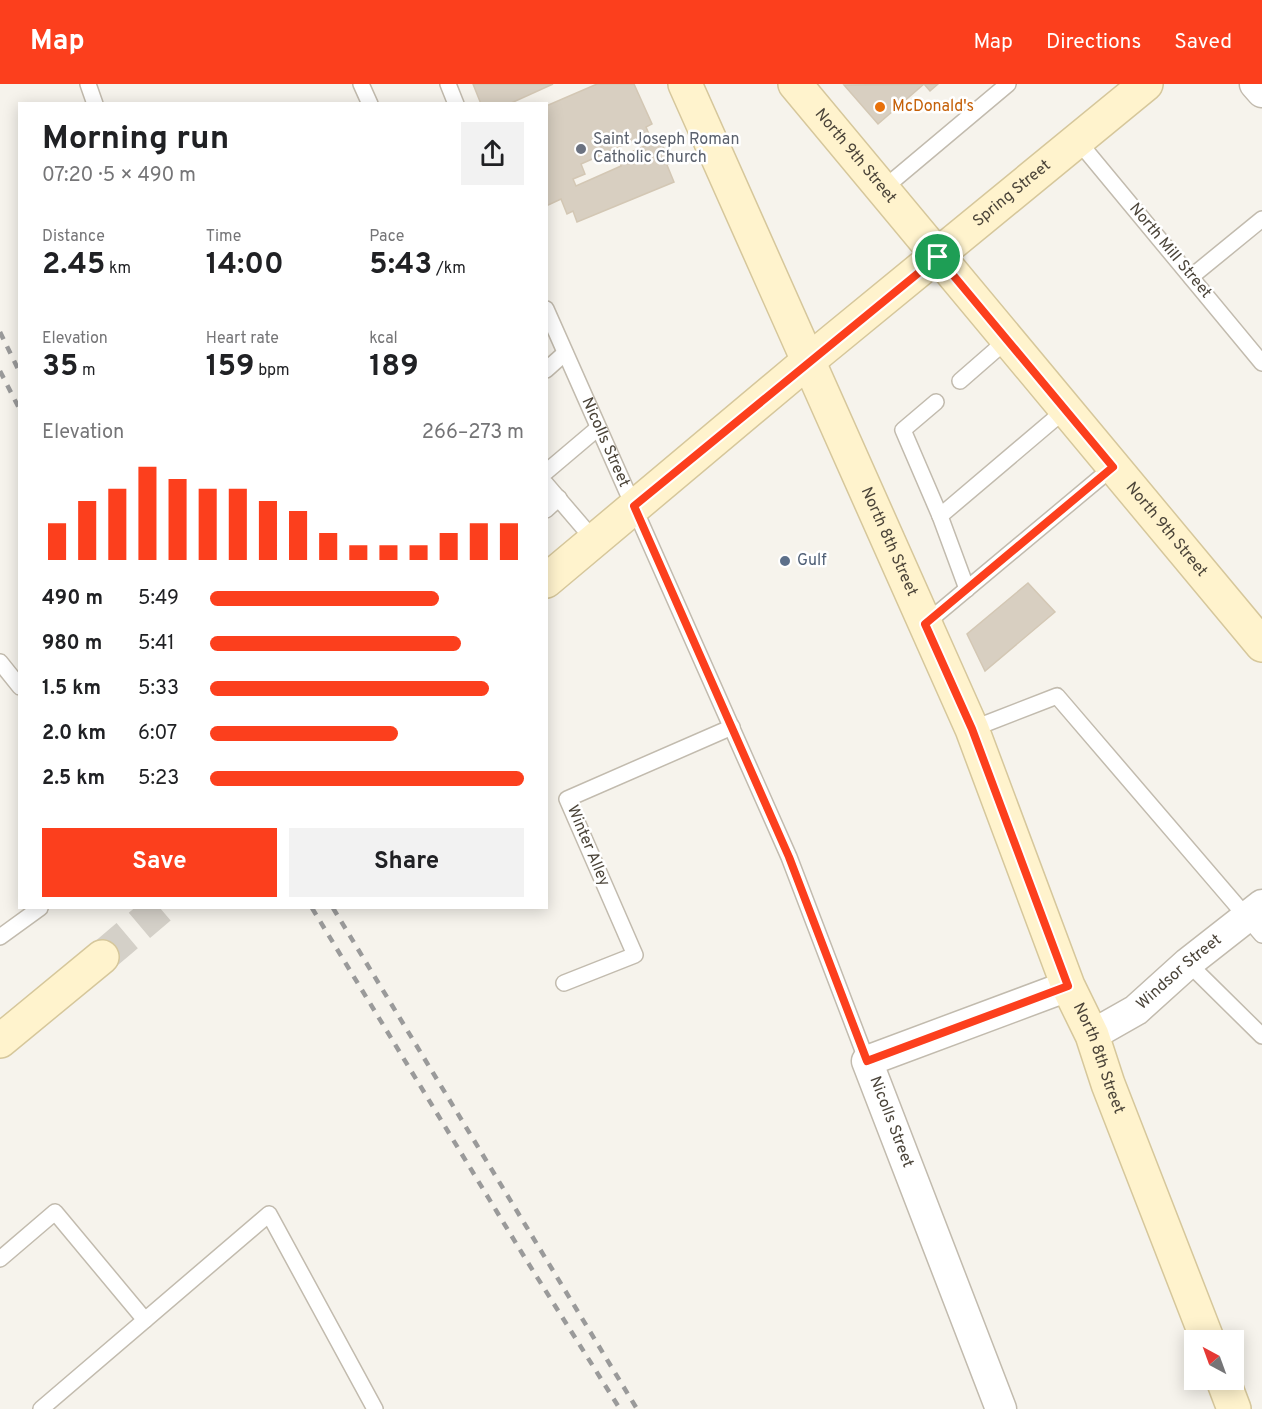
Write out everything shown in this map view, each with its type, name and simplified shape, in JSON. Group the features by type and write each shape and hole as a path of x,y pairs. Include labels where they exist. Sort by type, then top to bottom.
{"main road":[{"name":"North 8th Street","path":"685,84 972,729 1068,986 1092,1035 1108,1084 1204,1330"},
{"name":"Spring Street","path":"548,579 807,362 938,257 1146,84"},
{"name":"North 9th Street","path":"802,86 938,257 1262,645"},
{"path":"0,1041 102,957"},
{"path":"1227,1390 1234,1409"}],"street":[{"path":"1256,84 1262,92"},
{"name":"Windsor Street","path":"1092,1035 1136,1010 1188,963 1257,919"},
{"path":"867,1061 1068,986"},
{"name":"Nicolls Street","path":"867,1061 1001,1409"}],"lane":[{"path":"88,84 94,102"},
{"path":"361,84 369,102"},
{"path":"448,84 455,102"},
{"path":"883,189 1008,84"},
{"name":"North Mill Street","path":"1078,141 1262,363"},
{"path":"1191,278 1262,219"},
{"name":"Nicolls Street","path":"548,314 789,857 867,1061"},
{"path":"960,381 1007,340"},
{"path":"548,368 565,353"},
{"path":"936,402 903,430 940,516 967,590"},
{"path":"940,516 1065,410"},
{"path":"548,470 598,428"},
{"path":"925,624 1113,467"},
{"path":"548,485 594,540"},
{"path":"548,508 559,498"},
{"path":"0,662 18,684"},
{"path":"972,729 1057,696 1257,919"},
{"name":"Winter Alley","path":"564,983 635,955 567,799 732,727"},
{"path":"0,937 39,909"},
{"path":"1188,963 1262,1036"},
{"path":"0,1259 56,1212 145,1320"},
{"path":"41,1409 269,1214 375,1409"}],"building":[{"path":"473,84 553,84 513,102 480,102"},
{"name":"Saint Joseph Roman Catholic Church","path":"597,84 634,84 652,124 646,127 649,134 581,164 585,174 573,179 576,186 621,166 618,158 660,139 670,163 667,165 674,182 577,222 573,211 567,214 561,199 548,205 548,105"},
{"name":"McDonald's","path":"924,84 878,124 844,85"},
{"path":"924,84 938,84 930,91"},
{"path":"1028,583 1055,612 985,671 967,634"}],"tunnel":[{"path":"102,957 159,909"}],"railway":[{"path":"0,332 18,369"},
{"path":"0,371 18,406"},
{"path":"313,909 525,1258 620,1409"},
{"path":"334,909 637,1409"}],"place":[{"name":"McDonald's","path":"880,107"},
{"name":"Saint Joseph Roman Catholic Church","path":"581,149"},
{"name":"Gulf","path":"785,561"}],"route":[{"path":"938,257 1113,467 925,624 972,729 1068,986 867,1061 789,857 634,506 938,257"}]}
